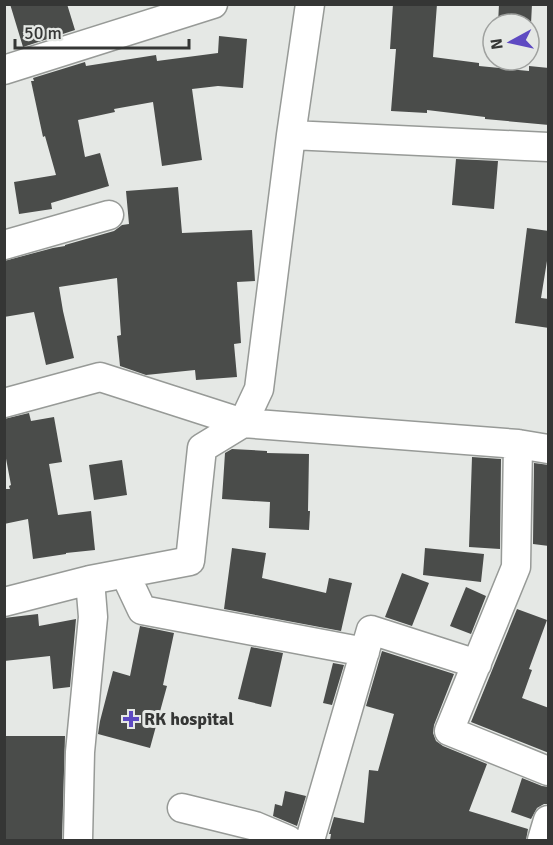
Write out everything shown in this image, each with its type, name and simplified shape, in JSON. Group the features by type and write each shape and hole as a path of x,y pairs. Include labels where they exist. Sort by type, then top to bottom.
{"street":[{"path":"4,70 213,4"},
{"path":"4,602 90,580 190,561 202,448 243,423 259,389 310,4"},
{"path":"291,135 549,147"},
{"path":"4,245 109,215"},
{"path":"4,403 100,377 243,423 518,444 549,449"},
{"path":"518,444 516,567 449,731 549,771"},
{"path":"125,574 142,610 365,652"},
{"path":"78,840 80,752 93,617 90,580"},
{"path":"310,840 371,630 477,664"},
{"path":"182,808 255,833 288,840"},
{"path":"542,840 549,820"}],"building":[{"path":"10,4 67,4 75,30 23,47"},
{"path":"393,4 437,4 433,57 479,63 481,72 541,72 541,67 549,68 549,125 485,119 485,117 427,110 427,113 391,111 396,49 390,49"},
{"path":"499,4 532,4 532,12 499,12"},
{"path":"219,36 247,39 243,88 218,86 192,89 202,160 162,166 153,102 114,109 115,112 78,120 85,157 100,153 109,186 51,203 52,209 19,214 14,182 56,175 45,136 43,137 31,81 34,81 33,78 85,62 86,66 156,55 157,61 218,53"},
{"path":"456,159 498,161 494,209 452,205"},
{"path":"178,187 182,233 252,230 255,281 237,282 241,343 234,344 237,377 196,380 195,370 146,375 120,366 117,336 121,335 117,278 59,287 74,358 46,365 34,312 4,317 4,261 65,246 129,224 126,191"},
{"path":"527,228 549,231 549,261 547,261 541,298 549,299 549,328 515,323"},
{"path":"29,413 31,421 54,417 62,462 49,464 58,515 91,511 95,550 33,559 28,519 4,524 4,489 10,489 11,485 4,448 4,419"},
{"path":"232,449 309,454 309,530 269,528 270,502 222,499 225,453"},
{"path":"472,457 501,459 500,549 469,547"},
{"path":"122,460 127,495 94,500 89,465"},
{"path":"534,463 549,465 549,546 533,544"},
{"path":"232,548 266,553 262,578 326,593 329,578 352,583 341,631 224,609"},
{"path":"425,548 484,554 481,582 423,575"},
{"path":"402,573 429,583 412,626 385,617"},
{"path":"466,587 486,596 471,634 450,626"},
{"path":"517,609 547,620 529,669 532,670 522,698 549,708 549,753 471,722"},
{"path":"38,614 39,626 76,619 70,687 53,689 50,656 4,661 4,618"},
{"path":"140,626 174,633 163,685 167,686 150,748 98,734 113,671 130,676"},
{"path":"251,647 283,653 271,707 238,699"},
{"path":"382,651 454,674 434,725 433,733 436,741 487,764 469,811 528,829 526,840 330,840 331,834 329,834 334,817 364,823 369,770 378,771 394,714 366,706"},
{"path":"333,663 344,665 332,705 323,703"},
{"path":"4,736 65,736 62,840 4,840"},
{"path":"522,778 549,787 549,804 537,808 531,819 511,812"},
{"path":"285,791 306,796 297,826 273,816 275,804 282,806"}],"place":[{"name":"RK hospital","path":"131,719"}]}
